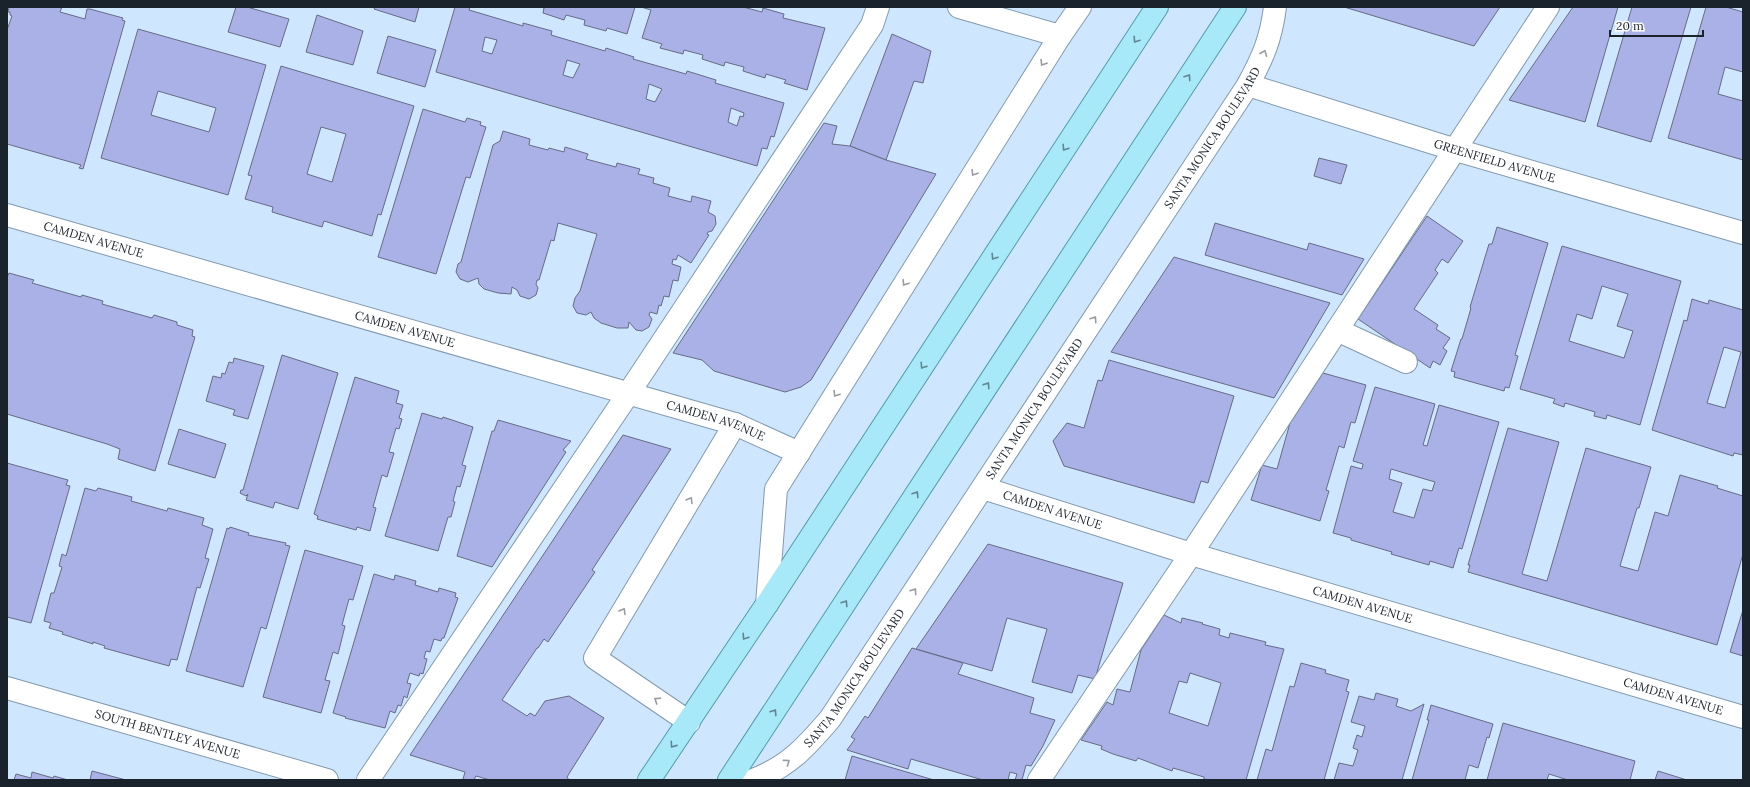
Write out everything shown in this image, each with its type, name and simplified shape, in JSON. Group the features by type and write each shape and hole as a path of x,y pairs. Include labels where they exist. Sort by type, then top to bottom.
{"main road":[{"path":"649,780 767,604 1157,7"},
{"path":"729,780 1235,7"}],"street":[{"path":"368,780 628,394 872,25 878,7"},
{"path":"959,7 1060,36"},
{"path":"767,604 776,489 1060,36 1080,7"},
{"name":"SANTA MONICA BOULEVARD","path":"753,780 771,773 803,750 830,719 1248,85 1263,56 1273,30 1275,7"},
{"path":"1039,780 1191,554 1548,7"},
{"name":"GREENFIELD AVENUE","path":"1248,85 1456,150 1743,233"},
{"name":"CAMDEN AVENUE","path":"7,216 735,424 799,453"},
{"path":"1337,330 1406,362"},
{"path":"689,722 595,658 735,424"},
{"name":"CAMDEN AVENUE","path":"983,488 1191,554 1743,717"},
{"name":"SOUTH BENTLEY AVENUE","path":"7,688 327,780"}],"building":[{"path":"9,7 62,7 60,12 85,19 87,9 90,9 123,18 122,20 125,21 83,169 79,168 81,165 7,144 7,30 12,16 10,15 10,12 8,12"},
{"path":"236,7 247,7 289,19 280,47 228,32"},
{"path":"375,7 419,7 415,22 374,9"},
{"path":"455,7 470,7 469,10 523,26 523,23 552,31 551,35 605,51 606,48 634,57 633,59 686,74 687,71 716,80 715,83 784,103 774,137 771,136 767,149 762,148 757,166 436,72","holes":["485,37 497,40 492,54 482,51","567,60 580,64 573,78 563,75","649,84 662,89 655,102 646,99","731,108 744,113 743,117 740,116 737,126 728,122"]},
{"path":"541,7 635,7 627,34 607,28 606,31 584,25 585,20 566,15 564,20 543,13 544,8"},
{"path":"641,7 743,7 762,12 763,8 784,14 783,18 825,28 807,90 784,83 786,80 766,74 765,78 743,71 744,67 725,62 724,66 702,59 703,55 684,50 683,54 660,48 662,44 642,38 651,10"},
{"path":"1344,7 1500,7 1474,46"},
{"path":"1573,7 1618,7 1585,122 1509,100"},
{"path":"1632,7 1691,7 1651,142 1597,126"},
{"path":"1706,7 1726,7 1743,12 1743,72 1725,67 1718,94 1743,101 1743,160 1668,138"},
{"path":"317,15 363,31 353,65 306,52"},
{"path":"138,29 266,65 228,195 101,158","holes":["158,91 216,108 209,132 151,115"]},
{"path":"892,34 931,51 923,83 914,81 886,160 850,146"},
{"path":"388,36 436,50 425,87 377,73"},
{"path":"281,66 414,106 381,215 378,214 372,236 324,221 322,227 272,212 273,207 245,199 252,176 248,175","holes":["321,127 346,134 332,182 307,174"]},
{"path":"423,109 465,122 467,118 481,122 480,125 486,127 470,178 466,177 436,274 378,257"},
{"path":"824,123 837,126 832,144 850,146 886,160 936,174 811,380 801,387 785,392 714,371 702,360 673,353"},
{"path":"503,131 530,139 529,145 564,152 565,147 588,154 586,159 616,167 617,163 640,169 638,174 654,178 653,183 670,188 668,196 691,202 692,196 711,201 708,212 715,216 716,224 712,231 708,232 707,234 709,235 691,263 678,255 676,260 673,259 672,264 681,267 678,281 673,280 669,297 664,296 661,306 659,305 657,314 650,312 649,315 652,319 649,327 642,331 636,330 629,322 628,328 617,328 601,323 594,318 591,312 586,315 577,313 573,306 575,298 580,291 597,234 558,223 554,241 551,240 539,280 537,280 536,284 538,288 536,295 529,299 520,296 517,290 512,287 511,294 498,293 484,289 479,284 478,278 468,282 460,279 456,272 458,264 461,262 493,145 500,141"},
{"path":"1319,158 1347,165 1341,184 1314,176"},
{"path":"1427,216 1463,241 1448,263 1442,259 1435,270 1438,273 1414,309 1438,325 1436,329 1450,338 1443,348 1447,351 1440,365 1433,361 1430,368 1358,319"},
{"path":"1215,223 1307,250 1309,243 1364,259 1342,295 1205,255"},
{"path":"1497,227 1548,243 1515,355 1518,356 1509,388 1505,387 1504,391 1454,377 1455,372 1451,371 1462,339 1489,244 1492,244"},
{"path":"1562,246 1681,281 1640,425 1607,415 1606,419 1594,416 1595,412 1565,403 1564,407 1553,403 1555,399 1520,389","holes":["1602,286 1628,294 1617,326 1633,331 1624,358 1569,341 1577,314 1592,319"]},
{"path":"1174,257 1330,303 1274,398 1111,352"},
{"path":"9,273 34,280 32,283 81,297 82,295 103,301 102,304 152,318 154,315 177,322 177,325 193,330 192,336 195,337 155,471 118,459 120,449 7,414 7,277"},
{"path":"1692,299 1708,304 1709,300 1743,310 1743,455 1734,453 1733,456 1652,430 1684,320 1687,321","holes":["1724,347 1741,352 1725,408 1707,403"]},
{"path":"282,355 338,373 298,509 275,502 273,508 246,500 248,494 246,496 240,493 241,490 243,490"},
{"path":"234,358 264,366 248,419 233,415 235,410 206,401 213,376 221,378 222,373 225,374 229,362 233,363"},
{"path":"1109,360 1234,396 1208,483 1201,481 1194,503 1064,466 1053,441 1067,423 1084,428 1098,380 1102,381"},
{"path":"1323,373 1366,385 1355,423 1351,422 1344,448 1339,446 1326,490 1329,491 1320,521 1251,500 1262,465 1277,469 1290,423"},
{"path":"355,377 399,391 396,403 403,405 399,418 402,419 399,429 396,428 389,452 394,453 387,477 382,475 373,507 376,508 370,531 357,527 356,530 317,519 318,516 314,514"},
{"path":"1375,387 1435,404 1423,445 1427,446 1439,405 1499,422 1462,549 1459,548 1453,568 1430,561 1429,565 1391,554 1392,552 1333,533 1351,466 1362,469 1363,464 1353,461","holes":["1391,469 1435,482 1432,491 1423,489 1414,518 1393,512 1402,483 1389,479"]},
{"path":"422,413 442,419 443,417 473,427 462,465 466,466 460,487 457,486 451,517 448,517 438,551 385,536"},
{"path":"498,420 571,441 563,450 566,452 492,567 457,556 492,431 494,431"},
{"path":"1508,428 1559,442 1522,574 1547,581 1586,448 1651,467 1620,566 1638,571 1655,512 1668,516 1680,475 1718,486 1717,488 1743,496 1743,554 1717,645 1468,572 1470,565 1468,565"},
{"path":"179,429 226,444 215,478 168,464"},
{"path":"623,435 671,449 592,570 595,572 548,642 544,639 502,700 527,716 530,713 535,716 545,701 569,696 604,718 567,777 569,780 490,780 476,776 474,780 466,780 463,779 465,772 410,755"},
{"path":"7,463 68,480 66,485 70,486 31,623 7,617"},
{"path":"85,488 96,491 98,488 132,497 131,501 167,511 168,508 204,518 202,525 213,529 205,558 209,559 200,588 197,587 177,660 171,659 169,666 104,648 105,646 93,642 93,644 62,634 63,632 49,628 51,623 44,621 51,593 54,593 62,567 59,566 62,554 66,556"},
{"path":"230,527 249,533 248,535 286,543 285,545 290,546 266,629 261,627 243,687 186,671 227,528 229,529"},
{"path":"988,544 1123,583 1095,679 1078,675 1072,693 1032,682 1047,629 1007,618 992,671 916,649"},
{"path":"305,550 363,566 353,600 349,599 342,625 345,626 338,654 333,652 325,680 330,681 321,713 263,697"},
{"path":"374,574 394,580 395,575 416,581 415,585 438,592 439,588 456,593 455,597 458,598 444,638 442,638 441,641 434,639 430,652 426,651 424,658 427,659 423,674 420,673 419,676 410,673 407,683 411,684 407,698 404,696 401,706 398,705 395,713 390,711 385,728 345,718 346,717 333,713"},
{"path":"1743,610 1743,656 1730,652"},
{"path":"1164,615 1181,623 1182,618 1220,629 1219,635 1229,638 1230,633 1266,642 1265,645 1284,649 1246,780 1206,780 1204,777 1173,768 1172,771 1138,758 1136,761 1113,754 1101,749 1102,746 1081,740 1107,702 1113,705 1117,689 1130,692 1141,650","holes":["1190,673 1221,683 1208,726 1169,713 1179,681 1187,683"]},
{"path":"912,648 963,663 958,674 1034,698 1030,713 1055,720 1043,746 1031,766 1026,765 1022,780 1015,780 1017,774 1010,772 1008,780 983,780 911,759 908,769 847,750 855,739 851,737 865,716 868,718"},
{"path":"1301,663 1326,670 1325,673 1349,680 1346,691 1349,692 1324,780 1257,780 1266,749 1272,751 1290,686 1294,687"},
{"path":"1376,693 1398,699 1396,706 1411,711 1424,704 1402,780 1334,780 1339,763 1353,766 1358,750 1353,748 1357,735 1362,737 1365,726 1351,722 1359,696 1374,700"},
{"path":"1431,705 1493,724 1489,738 1487,737 1478,768 1469,765 1465,780 1412,780 1429,720 1427,720"},
{"path":"1503,723 1635,761 1630,780 1568,780 1549,774 1547,780 1487,780"},
{"path":"852,756 934,780 845,780"},
{"path":"92,771 126,780 90,780"},
{"path":"1658,771 1687,780 1655,780"},
{"path":"32,772 53,778 54,776 68,780 14,780 16,774 31,778"}]}
